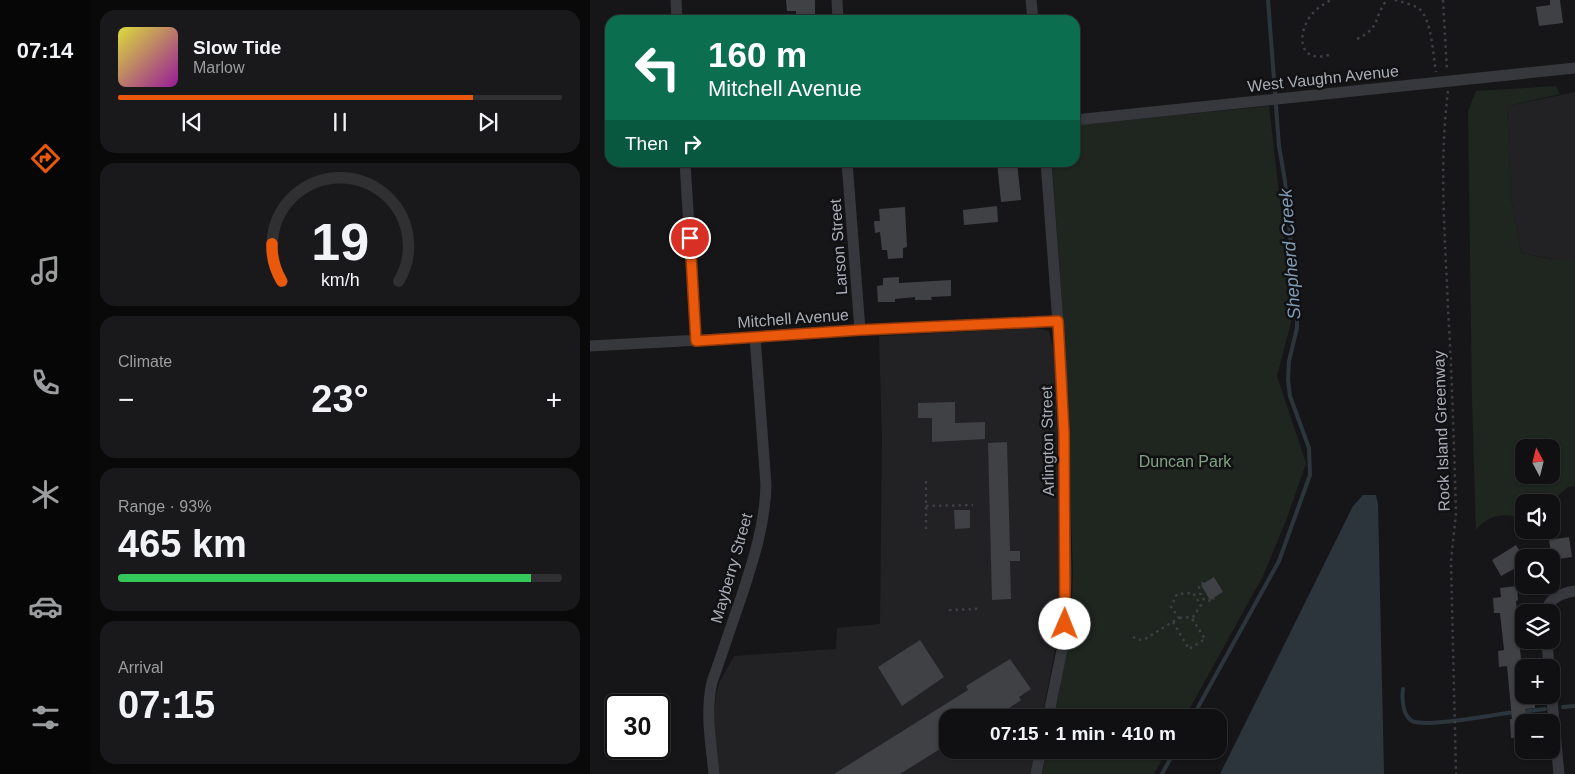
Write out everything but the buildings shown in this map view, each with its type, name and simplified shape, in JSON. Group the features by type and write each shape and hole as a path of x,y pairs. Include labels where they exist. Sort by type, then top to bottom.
{"street":[{"path":"676,0 677,15"},
{"path":"837,0 838,15"},
{"path":"1030,0 1032,15"},
{"name":"West Vaughn Avenue","path":"1080,119 1575,68"},
{"path":"684,167 696,341"},
{"name":"Larson Street","path":"848,167 860,330"},
{"name":"Arlington Street","path":"1046,167 1064,433 1066,612 1062,654 1050,709"},
{"name":"Mitchell Avenue","path":"590,346 755,338 860,330 1058,321"},
{"name":"Mayberry Street","path":"714,774 708,711 709,696 755,554 766,503 755,338"},
{"path":"1551,604 1564,592 1575,591"},
{"path":"1552,704 1559,774"},
{"path":"1036,774 1039,759"}],"path":[{"path":"1329,55 1319,57 1307,53 1304,50 1302,38 1310,16 1315,10 1331,0"},
{"path":"1357,39 1372,30 1387,0"},
{"path":"1395,0 1422,11 1430,32 1436,73"},
{"path":"1443,0 1447,74"},
{"name":"Rock Island Greenway","path":"1449,88 1444,125 1443,155 1456,513 1451,561 1456,774"},
{"path":"926,481 926,531"},
{"path":"926,506 973,505"},
{"path":"1204,584 1202,583 1199,587 1201,596 1206,601 1212,601 1214,600 1213,598"},
{"path":"1133,637 1139,640 1145,639 1179,618 1193,617 1201,605 1193,593 1177,594 1171,607 1179,618"},
{"path":"1197,599 1201,596"},
{"path":"949,610 976,609 976,605"},
{"path":"1173,622 1189,649 1205,639 1191,617"}],"shaded area":[{"path":"1575,92 1575,261 1568,262 1521,253 1511,198 1507,106"},
{"path":"1037,328 1049,331 1055,355 1061,591 1060,625 1044,709 939,709 939,759 1034,759 1031,774 717,774 713,723 716,696 719,683 734,656 836,649 837,628 880,624 882,438 879,336"},
{"path":"1363,495 1376,495 1378,504 1384,774 1220,774 1353,506"}],"green space":[{"path":"1556,86 1560,94 1507,106 1511,198 1521,253 1550,259 1575,261 1575,486 1568,487 1560,494 1515,494 1515,517 1504,515 1491,518 1476,530 1472,400 1468,111 1476,91"},
{"name":"Duncan Park","path":"1269,106 1293,315 1277,376 1306,463 1286,521 1263,576 1189,709 1056,709 1070,637 1073,573 1065,346 1052,167 1080,167 1080,125"},
{"path":"1045,759 1162,759 1154,774 1042,774"}],"waterway":[{"name":"Shepherd Creek","path":"1197,709 1279,561 1310,475 1309,448 1290,396 1288,380 1289,361 1297,328 1297,311 1285,181 1279,146 1268,0"},
{"path":"1403,689 1404,711 1412,721 1419,723 1445,722 1515,712"},
{"path":"1563,707 1575,706"},
{"path":"1522,712 1545,709"},
{"name":"Shepherd Creek","path":"1162,774 1170,759"}],"route":[{"path":"690,238 696,341 860,330 1058,321 1064,433 1065,624"}]}
